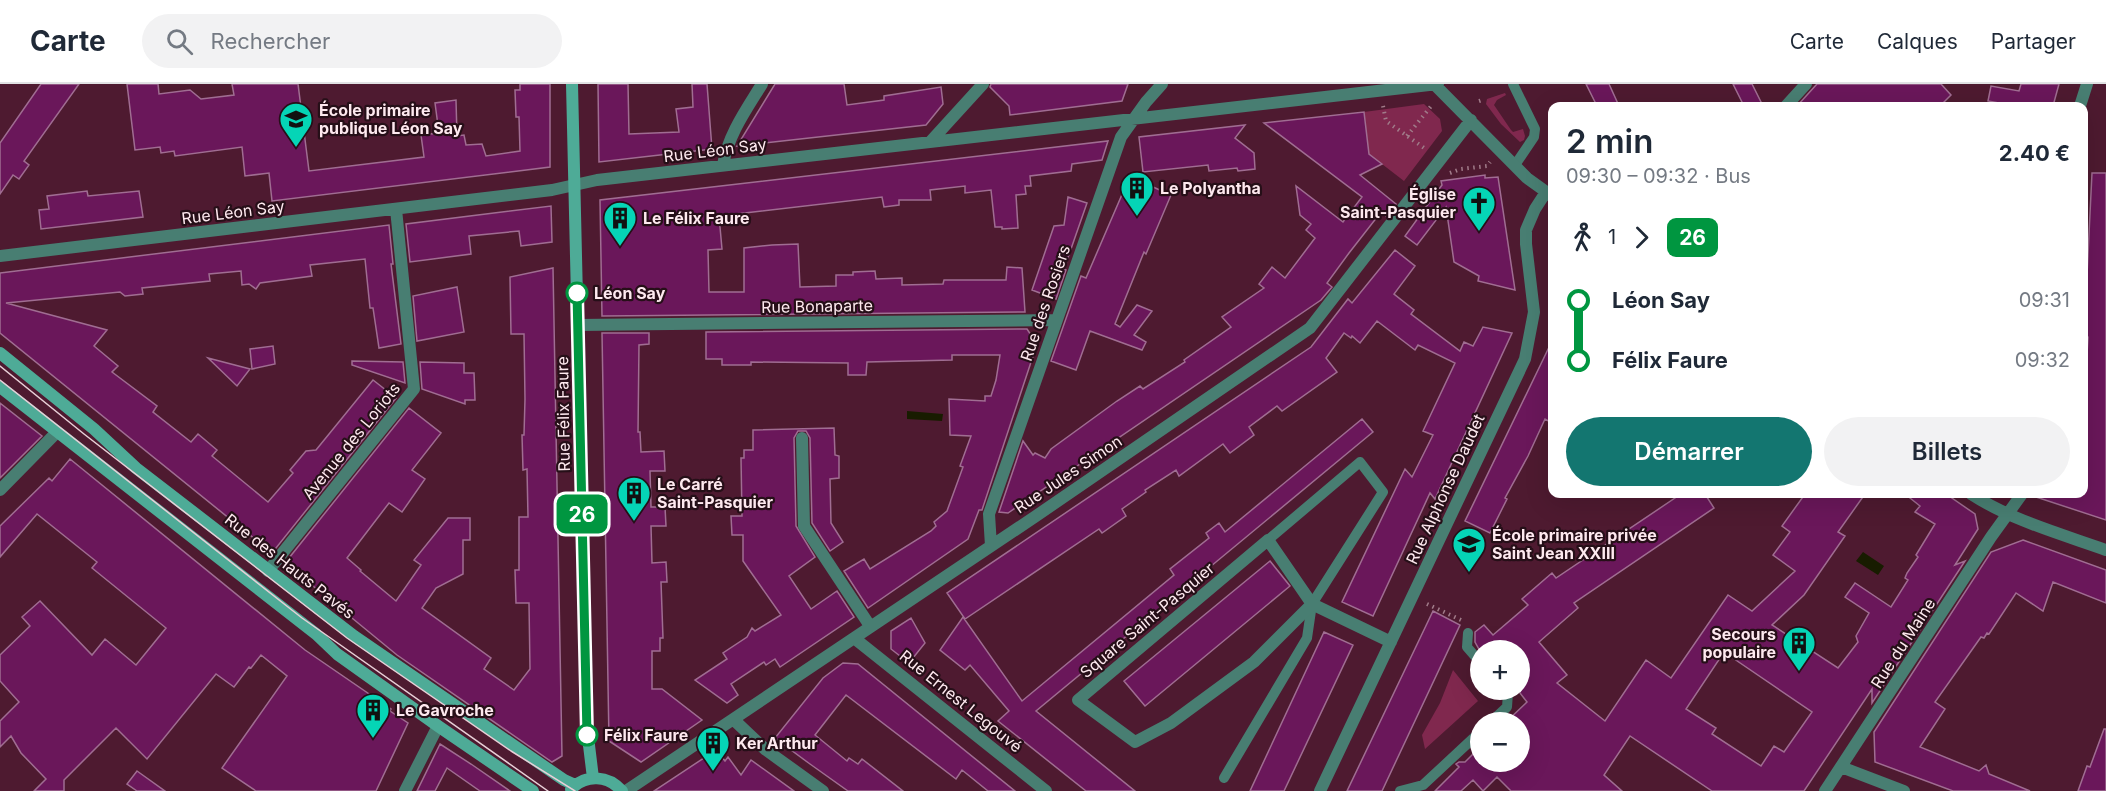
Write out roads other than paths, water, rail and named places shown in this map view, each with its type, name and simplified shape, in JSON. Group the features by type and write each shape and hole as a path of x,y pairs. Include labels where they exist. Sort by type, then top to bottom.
{"street":[{"name":"Rue Félix Faure","path":"572,84 587,729 593,778"},
{"path":"723,165 725,150 730,138 762,84"},
{"path":"931,141 983,84"},
{"name":"Rue des Rosiers","path":"991,546 989,514 1121,137 1162,84"},
{"name":"Rue Léon Say","path":"0,256 552,190 597,180 1436,84"},
{"path":"1436,84 1527,178 1548,193"},
{"path":"1790,102 1806,84"},
{"path":"2081,102 2087,84"},
{"name":"Rue Jules Simon","path":"624,791 734,720 1311,328 1471,120"},
{"name":"Rue Alphonse Daudet","path":"1324,789 1391,642 1526,359 1534,312 1526,244 1527,230 1535,209 1548,195"},
{"name":"Avenue des Loriots","path":"268,571 414,388 396,209"},
{"name":"Rue Bonaparte","path":"578,325 1056,320"},
{"name":"Rue des Hauts Pavés","path":"0,353 94,429 136,468 268,571 354,636 564,780 572,788"},
{"path":"0,387 316,634 337,654 533,791"},
{"path":"0,490 57,432"},
{"path":"802,438 804,526 870,626"},
{"path":"1978,498 2009,513 2106,550"},
{"name":"Rue du Maine","path":"1825,791 2019,498"},
{"path":"1268,540 1312,604 1391,642"},
{"name":"Square Saint-Pasquier","path":"1268,540 1078,700 1135,742 1171,723 1254,662 1312,604"},
{"name":"Rue Ernest Legouvé","path":"854,638 1046,791"},
{"path":"734,720 766,750 823,791"},
{"path":"405,791 438,726"},
{"path":"1841,767 1904,791"},
{"path":"572,788 593,778 607,780 624,791"}],"lane":[{"path":"1513,84 1535,129 1534,137 1515,165"},
{"path":"1224,778 1307,638 1312,604 1383,492 1360,462 1268,540"},
{"path":"1468,633 1467,647 1470,650"},
{"path":"1400,791 1423,785 1470,741"}],"tram line":[{"path":"0,366 347,638 511,751 575,791"},
{"path":"0,380 302,618 548,791"}],"place":[{"name":"École primaire publique Léon Say","path":"296,148"},
{"name":"Le Polyantha","path":"1137,217"},
{"name":"Église Saint-Pasquier","path":"1479,232"},
{"name":"Le Félix Faure","path":"620,247"},
{"name":"Léon Say","path":"577,293"},
{"name":"Le Carré Saint-Pasquier","path":"634,522"},
{"name":"École primaire privée Saint Jean XXIII","path":"1469,573"},
{"name":"Secours populaire","path":"1799,672"},
{"name":"Félix Faure","path":"587,735"},
{"name":"Le Gavroche","path":"373,739"},
{"name":"Ker Arthur","path":"713,772"}]}
